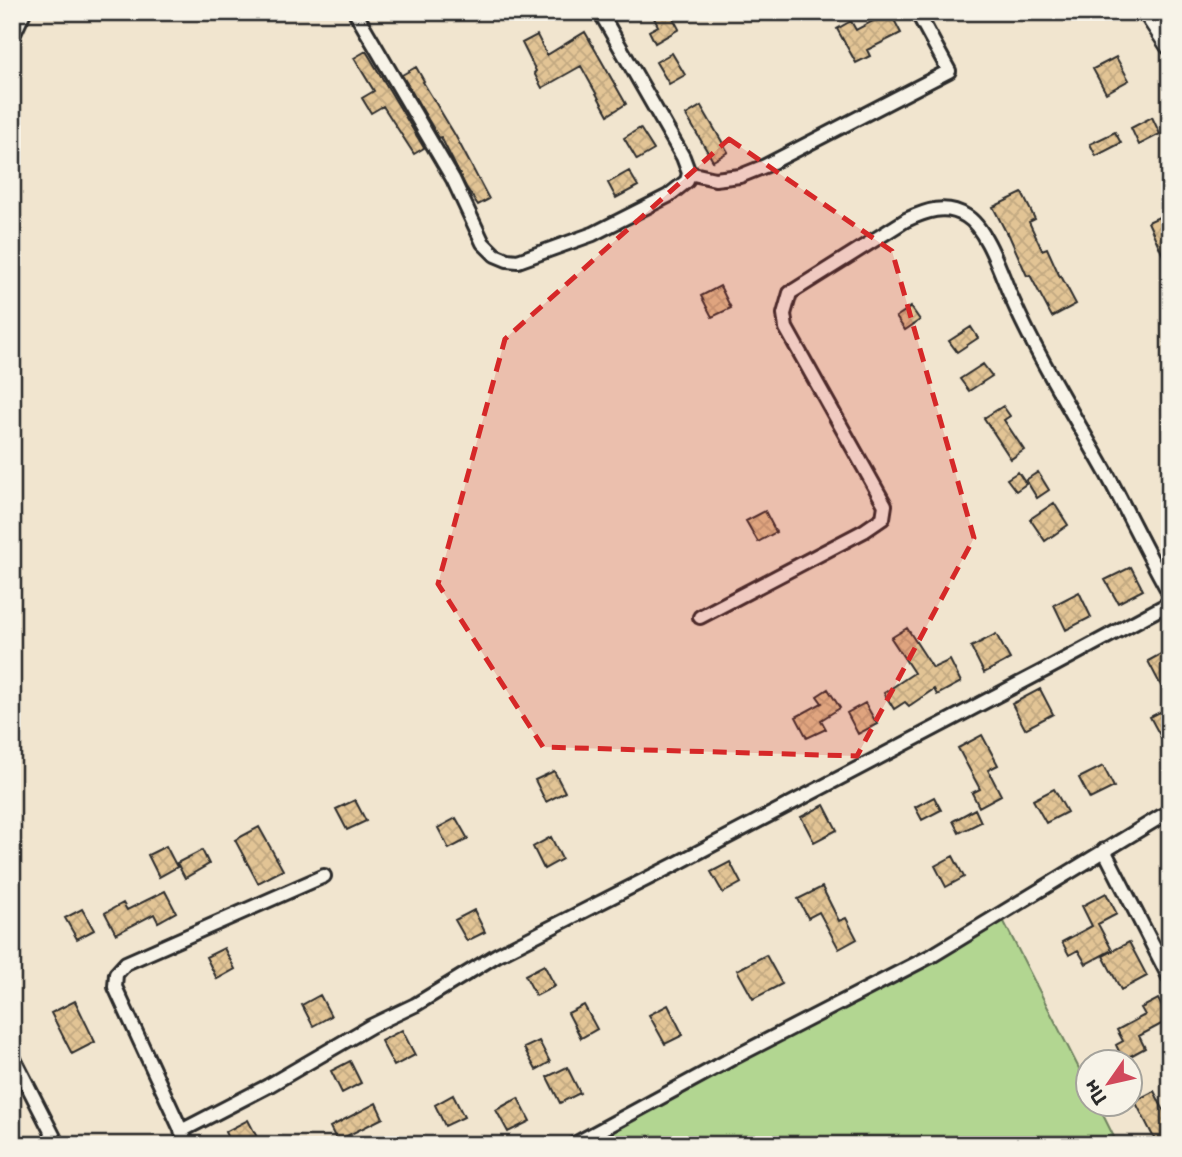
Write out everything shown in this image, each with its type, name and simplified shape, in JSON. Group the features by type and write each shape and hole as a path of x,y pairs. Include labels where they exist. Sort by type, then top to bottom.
{"street":[{"path":"12,38 24,12"},
{"path":"355,12 453,179 483,243 495,256 507,261 518,261 593,234 668,196 687,181 689,173 683,157 600,12"},
{"path":"689,173 715,179 740,176 765,166 948,71 917,12"},
{"path":"1158,18 1170,45"},
{"path":"700,617 864,531 883,518 885,505 786,328 784,314 790,293 906,220 939,209 967,216 979,228 991,249 1028,337 1170,594"},
{"path":"181,1131 268,1086 371,1026 415,1005 497,955 688,858 1170,603"},
{"path":"573,1145 731,1059 933,955 1170,811"},
{"path":"1104,850 1170,979"},
{"path":"188,1145 115,987 116,974 126,963 324,876"},
{"path":"12,1055 58,1145"}],"highlighted area":[{"path":"729,139 892,251 974,538 857,756 543,747 438,584 505,339"}],"green space":[{"path":"1000,914 1074,1059 1074,1118 1104,1118 1118,1145 573,1145"}],"building":[{"path":"651,12 670,12 679,29 655,43 649,31 658,26"},
{"path":"890,12 901,33 867,50 870,56 856,63 837,29 851,21 856,30"},
{"path":"585,32 626,104 608,115 581,66 542,88 522,43 537,35 547,55"},
{"path":"366,51 424,148 414,154 383,106 371,113 362,98 374,91 354,58"},
{"path":"672,53 685,75 669,84 656,62"},
{"path":"1116,57 1129,80 1106,93 1093,69"},
{"path":"416,67 489,199 478,205 441,137 439,138 402,75"},
{"path":"701,106 728,152 713,161 686,115"},
{"path":"1152,117 1160,134 1139,145 1131,128"},
{"path":"640,128 654,150 637,160 624,138"},
{"path":"1115,132 1121,143 1096,156 1090,144"},
{"path":"629,171 638,186 616,198 608,183"},
{"path":"1022,193 1035,219 1029,222 1042,250 1047,248 1076,304 1052,317 1030,275 1027,276 993,207"},
{"path":"1170,212 1170,271 1148,222"},
{"path":"720,286 731,308 712,317 701,296"},
{"path":"911,307 920,320 905,330 896,317"},
{"path":"971,327 978,338 957,352 949,341"},
{"path":"983,364 992,376 969,391 960,379"},
{"path":"1003,406 1010,416 1004,420 1024,450 1011,459 984,418"},
{"path":"1018,472 1026,484 1016,491 1007,479"},
{"path":"1038,472 1049,490 1037,498 1026,480"},
{"path":"1054,503 1068,525 1045,541 1030,519"},
{"path":"765,511 776,532 758,542 746,521"},
{"path":"1131,567 1143,590 1118,603 1105,580"},
{"path":"1079,592 1091,617 1066,630 1054,605"},
{"path":"907,628 933,668 950,660 961,682 937,695 934,689 909,706 905,702 894,709 884,693 914,673 891,638"},
{"path":"996,634 1010,659 984,673 971,647"},
{"path":"1170,649 1170,703 1148,661"},
{"path":"828,689 840,708 821,720 826,729 807,738 796,717 822,703 817,696"},
{"path":"1040,689 1053,714 1025,729 1012,704"},
{"path":"865,703 877,724 858,734 847,713"},
{"path":"1164,710 1170,721 1170,754 1150,717"},
{"path":"982,735 998,765 988,770 1001,795 979,807 972,793 980,789 958,748"},
{"path":"1103,766 1114,787 1090,799 1079,778"},
{"path":"554,771 565,792 546,802 535,780"},
{"path":"1054,789 1067,812 1046,823 1033,800"},
{"path":"934,797 941,810 922,820 915,807"},
{"path":"355,800 366,821 347,830 336,809"},
{"path":"824,805 837,830 814,842 801,817"},
{"path":"975,809 981,822 959,833 953,821"},
{"path":"456,818 468,839 449,849 438,828"},
{"path":"259,827 283,870 258,883 235,840"},
{"path":"551,837 562,859 544,869 533,847"},
{"path":"166,846 177,867 159,877 148,855"},
{"path":"202,850 209,864 185,878 177,863"},
{"path":"953,856 964,877 946,887 935,866"},
{"path":"730,862 741,883 723,893 711,872"},
{"path":"822,887 839,921 846,918 857,939 839,949 819,912 808,918 798,899"},
{"path":"165,891 176,912 158,922 154,914 116,934 105,913 123,903 127,910"},
{"path":"1106,893 1117,914 1098,924 1112,950 1086,964 1078,950 1069,955 1062,942 1092,926 1082,906"},
{"path":"82,909 94,930 77,939 65,918"},
{"path":"474,910 485,932 467,941 455,920"},
{"path":"1129,942 1147,976 1121,990 1103,956"},
{"path":"224,948 235,969 217,979 206,957"},
{"path":"766,955 782,984 753,999 737,970"},
{"path":"544,965 555,986 536,996 525,975"},
{"path":"320,995 331,1016 313,1026 302,1005"},
{"path":"1158,999 1169,1020 1139,1036 1144,1049 1117,1048 1116,1045 1123,1041 1117,1030 1145,1015 1141,1008"},
{"path":"75,1001 95,1042 72,1054 51,1013"},
{"path":"584,1005 597,1029 581,1038 568,1013"},
{"path":"668,1005 683,1035 665,1044 649,1015"},
{"path":"402,1030 415,1055 394,1066 381,1041"},
{"path":"539,1041 550,1062 536,1070 524,1048"},
{"path":"350,1061 361,1083 342,1093 331,1071"},
{"path":"567,1067 580,1093 560,1103 547,1077"},
{"path":"1154,1091 1165,1113 1170,1111 1170,1138 1157,1144 1144,1118 1144,1096"},
{"path":"453,1095 464,1117 445,1126 435,1105"},
{"path":"518,1098 530,1121 508,1132 496,1110"},
{"path":"376,1103 383,1118 337,1141 330,1127"},
{"path":"248,1120 261,1145 231,1145 225,1132"}]}
